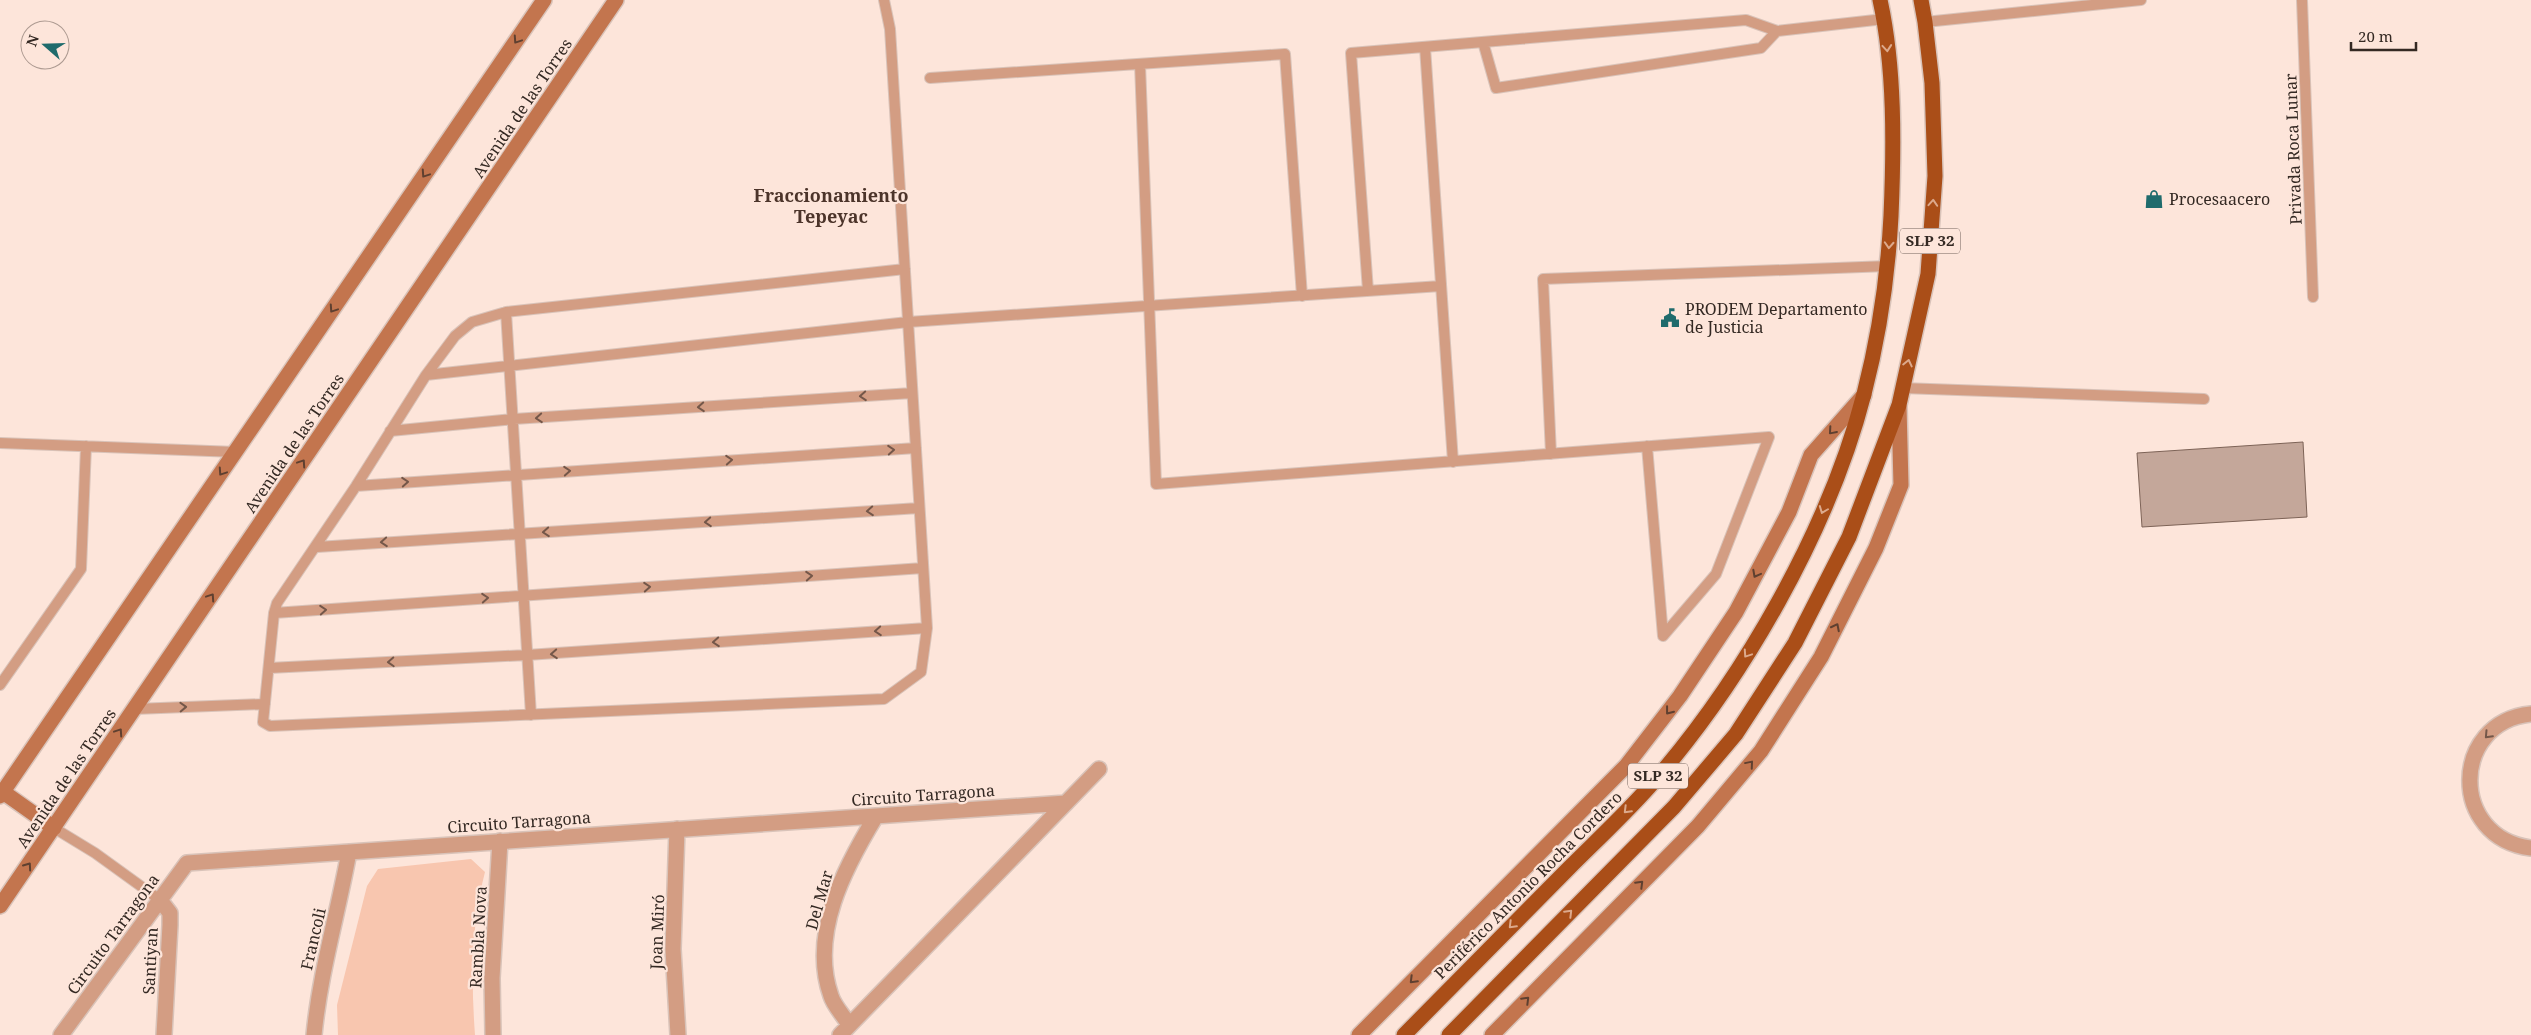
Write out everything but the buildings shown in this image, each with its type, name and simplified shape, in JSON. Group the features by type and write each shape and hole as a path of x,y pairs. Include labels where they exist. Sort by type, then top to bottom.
{"highway":[{"name":"Periférico Antonio Rocha Cordero","path":"1404,1035 1650,787 1707,714 1765,627 1818,524 1841,465 1864,395 1888,266 1893,164 1884,19 1880,0"},
{"name":"SLP 32","path":"1448,1035 1674,807 1736,734 1796,643 1849,537 1874,476 1898,405 1928,274 1935,176 1932,83 1926,22 1921,0"}],"main road":[{"path":"54,828 1,792 236,452 544,0"},
{"name":"Avenida de las Torres","path":"0,906 616,0"},
{"path":"1359,1035 1626,766 1638,751 1680,696 1736,612 1789,512 1811,455 1864,395"},
{"path":"1492,1035 1698,826 1761,751 1821,657 1876,548 1901,485 1898,405"}],"street":[{"path":"2531,714 2508,719 2485,738 2471,765 2469,780 2475,810 2483,822 2506,842 2531,848"},
{"path":"845,1030 1099,769"},
{"name":"Circuito Tarragona","path":"61,1035 186,863 1066,803"},
{"name":"Del Mar","path":"845,1030 831,997 824,964 827,927 837,891 851,857 876,816"},
{"name":"Joan Miró","path":"677,829 673,949 678,1035"},
{"name":"Rambla Nova","path":"493,1035 492,978 500,841"},
{"name":"Francoli","path":"314,1035 324,963 343,887 349,852"},
{"name":"Santiyan","path":"160,900 170,913 164,1035"}],"lane":[{"path":"884,0 890,29 905,269 912,393 916,448 923,568 926,628 921,672 884,699 270,726 263,722 274,613 277,603 356,486 426,375 454,336 472,322 506,312 905,269"},
{"path":"1926,22 2141,0"},
{"name":"Privada Roca Lunar","path":"2302,0 2314,297"},
{"path":"1368,291 1351,53 1746,20 1777,31 1884,19"},
{"path":"1483,42 1496,88 1761,48 1777,31"},
{"path":"1425,47 1453,462"},
{"path":"930,78 1285,54 1302,296"},
{"path":"1140,64 1156,484 1453,462 1648,446 1769,437 1716,574 1664,636 1648,446"},
{"path":"1551,454 1543,279 1888,266"},
{"path":"426,375 908,322 1441,286"},
{"path":"506,312 518,474 531,715"},
{"path":"1902,388 2204,399"},
{"path":"390,431 514,419 912,393"},
{"path":"0,442 236,452"},
{"path":"0,685 81,569 86,446"},
{"path":"356,486 916,448"},
{"path":"316,547 919,508"},
{"path":"274,613 923,568"},
{"path":"269,668 527,655 926,628"},
{"path":"135,709 265,704"},
{"name":"Santiyan","path":"54,828 95,853 160,900"}],"shaded area":[{"path":"471,859 485,872 477,912 473,953 475,1035 338,1035 337,1005 367,886 378,869"}],"place":[{"name":"Procesaacero","path":"2154,199"},
{"name":"PRODEM Departamento de Justicia","path":"1670,318"}],"district":[{"name":"Fraccionamiento Tepeyac","path":"831,206"}]}
